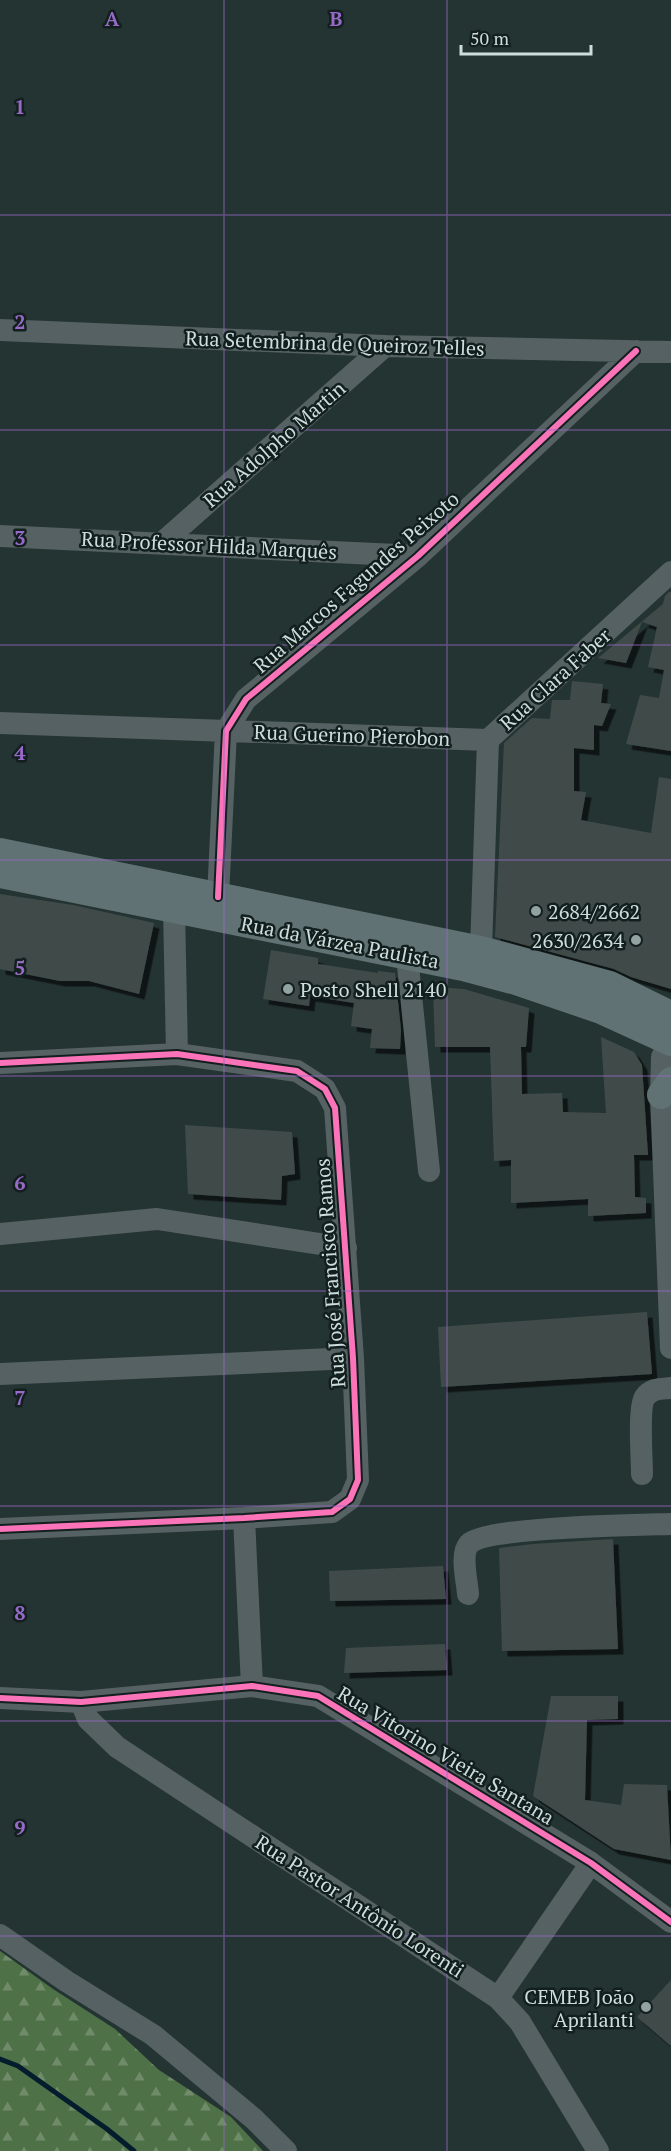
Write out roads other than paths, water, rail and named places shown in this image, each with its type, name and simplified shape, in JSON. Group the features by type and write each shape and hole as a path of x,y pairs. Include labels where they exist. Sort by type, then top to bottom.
{"main road":[{"name":"Rua da Várzea Paulista","path":"0,852 481,950 610,985 671,1015"},
{"name":"Rua da Várzea Paulista","path":"0,874 464,967 516,981 601,1010 671,1041"}],"street":[{"name":"Rua Setembrina de Queiroz Telles","path":"0,330 385,346 671,352"},
{"name":"Rua Adolpho Martin","path":"162,543 385,346"},
{"name":"Rua Marcos Fagundes Peixoto","path":"218,897 226,731 246,699 418,556 636,351"},
{"name":"Rua Professor Hilda Marquês","path":"0,536 418,556"},
{"name":"Rua Clara Faber","path":"481,950 488,740 671,573"},
{"name":"Rua Guerino Pierobon","path":"0,723 488,740"},
{"path":"174,909 177,1054"},
{"path":"407,956 429,1172"},
{"path":"671,1041 662,1057 666,1088 671,1348"},
{"name":"Rua José Francisco Ramos","path":"0,1063 177,1054 297,1071 325,1089 335,1108 353,1358 358,1480 350,1499 332,1512 0,1528"},
{"path":"0,1234 157,1219 345,1248"},
{"path":"0,1374 353,1358"},
{"path":"642,1474 641,1409 644,1398 655,1389 671,1388"},
{"path":"244,1518 252,1686"},
{"path":"468,1594 465,1551 470,1543 482,1537 554,1529 671,1524"},
{"name":"Rua Vitorino Vieira Santana","path":"0,1698 81,1702 252,1686 318,1696 591,1863 671,1922"},
{"name":"Rua Pastor Antônio Lorenti","path":"81,1702 88,1719 117,1746 498,1998 520,2022 598,2151"},
{"path":"498,1998 591,1863"},
{"path":"0,1935 66,1981 153,2035 254,2119 286,2151"}],"waterway":[{"path":"0,2059 18,2066 134,2151"}],"place":[{"name":"2684/2662","path":"536,911"},
{"name":"2630/2634","path":"636,940"},
{"name":"Posto Shell 2140","path":"288,989"},
{"name":"CEMEB João Aprilanti","path":"646,2007"}]}
